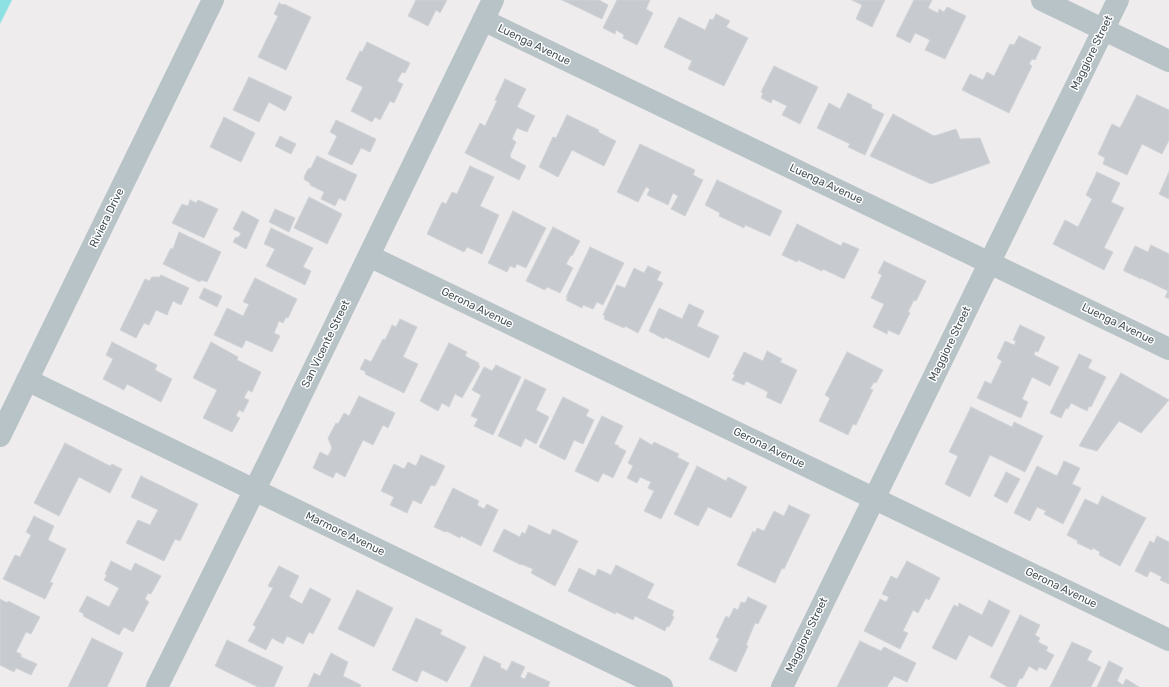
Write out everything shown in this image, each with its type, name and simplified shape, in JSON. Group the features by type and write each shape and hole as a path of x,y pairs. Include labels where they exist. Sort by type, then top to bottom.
{"street":[{"name":"Riviera Drive","path":"0,436 213,0"},
{"name":"San Vicente Street","path":"157,687 493,0"},
{"path":"1042,0 1169,61"},
{"name":"Maggiore Street","path":"782,687 1118,0"},
{"name":"Luenga Avenue","path":"483,20 1169,349"},
{"name":"Gerona Avenue","path":"369,256 1169,640"},
{"name":"Marmore Avenue","path":"27,380 662,687"}],"water":[{"path":"0,0 12,0 0,24"}],"building":[{"path":"416,0 447,0 440,13 436,10 428,26 408,16"},
{"path":"562,0 599,0 608,5 602,19"},
{"path":"617,0 650,0 646,9 653,13 637,45 623,38 624,35 616,30 615,34 603,28"},
{"path":"852,0 885,0 872,27 856,19 862,5"},
{"path":"914,0 932,0 928,8 938,13 939,9 944,12 947,7 966,16 945,59 925,50 930,40 915,33 910,43 896,36"},
{"path":"279,3 311,17 286,70 258,57 278,16 274,14"},
{"path":"716,14 730,21 726,27 748,38 724,86 688,69 692,61 664,47 679,17 705,30 710,19 713,20"},
{"path":"1019,36 1041,47 1035,60 1032,59 1029,64 1032,66 1009,113 962,90 970,74 983,80 987,72 994,76 1010,44 1014,45"},
{"path":"367,42 410,63 405,73 402,72 397,81 403,84 394,103 390,101 380,120 375,117 372,122 351,111 363,87 346,79 360,51 362,52"},
{"path":"774,66 818,87 800,124 782,115 787,106 773,99 771,103 761,98 763,93 761,92"},
{"path":"249,77 292,97 285,111 269,102 259,122 233,110"},
{"path":"505,79 526,89 517,107 535,116 527,132 517,128 512,139 516,142 510,155 511,158 526,166 519,180 465,153 480,123 485,126 497,101 495,100"},
{"path":"848,93 872,105 871,108 884,114 865,155 848,147 850,144 817,128 829,103 840,109"},
{"path":"1137,95 1169,110 1169,140 1162,154 1142,144 1127,175 1103,164 1105,158 1098,154 1112,124 1120,128"},
{"path":"893,114 934,136 956,129 960,139 980,138 990,163 931,184 870,156"},
{"path":"567,115 599,130 598,132 616,141 604,166 572,150 558,177 539,167 553,137 556,138"},
{"path":"224,117 255,133 241,162 210,147"},
{"path":"336,120 376,139 370,152 361,148 352,165 328,154 337,136 330,132"},
{"path":"280,136 296,144 291,154 275,146"},
{"path":"640,144 695,170 693,175 703,180 685,216 671,209 678,196 673,193 668,205 647,195 650,189 646,187 638,202 617,192"},
{"path":"317,156 357,175 345,201 339,198 335,206 321,199 324,192 310,185 310,183 305,180 304,177 308,169 311,168"},
{"path":"470,166 494,177 480,206 499,215 482,254 467,247 464,252 427,234 442,202 446,204 452,192 457,194"},
{"path":"1097,172 1120,183 1111,202 1124,208 1104,248 1113,252 1104,270 1053,244 1065,220 1078,227 1092,199 1086,195"},
{"path":"1169,172 1169,199 1159,194"},
{"path":"717,180 782,211 770,236 745,225 744,228 719,216 720,213 705,205"},
{"path":"309,197 342,214 327,244 294,228"},
{"path":"190,200 196,203 198,200 218,209 204,238 172,223 182,204 188,206"},
{"path":"275,209 295,218 289,232 269,222"},
{"path":"242,211 259,220 246,249 233,242 241,233 233,229"},
{"path":"513,211 546,228 526,268 517,264 515,268 510,266 507,272 488,263"},
{"path":"797,224 841,246 843,242 859,249 844,279 823,269 822,271 798,260 797,262 782,255"},
{"path":"553,227 580,241 566,264 573,268 560,293 547,287 545,290 526,281"},
{"path":"271,228 313,248 303,267 311,271 305,285 266,266 275,249 264,244"},
{"path":"179,232 221,252 207,282 201,280 200,282 163,264 171,248 173,249"},
{"path":"1151,245 1169,254 1169,299 1165,297 1168,291 1124,271 1135,246 1148,252"},
{"path":"590,247 624,263 603,305 597,302 593,309 583,305 582,308 566,300 568,297 566,297"},
{"path":"884,261 926,281 916,301 914,300 908,312 910,313 899,335 888,330 887,334 873,327 884,304 871,298 882,275 878,273"},
{"path":"648,266 661,272 657,280 663,283 638,333 625,326 624,328 604,319 605,316 603,315 617,285 625,288 634,268 644,273"},
{"path":"161,275 189,288 181,305 173,301 167,315 156,310 149,325 144,323 136,338 120,330 145,279 149,281 152,277 160,277"},
{"path":"255,278 297,299 288,318 286,317 283,323 279,321 274,333 280,336 272,352 246,340 242,348 214,335 227,308 243,316 249,304 243,302"},
{"path":"204,288 222,296 217,307 199,298"},
{"path":"689,304 704,311 697,326 719,336 709,358 649,331 659,308 682,319"},
{"path":"400,319 417,327 403,357 418,364 404,393 365,374 366,372 360,369 365,359 371,362 383,339 385,340 392,325 396,327"},
{"path":"1020,325 1045,337 1038,352 1035,351 1034,355 1059,367 1050,386 1032,377 1022,399 1028,402 1021,418 977,398 985,381 991,384 1002,361 997,358 1005,341 1014,345 1016,341 1013,340"},
{"path":"112,342 157,365 155,370 172,379 161,402 127,384 124,390 103,379 113,359 106,355"},
{"path":"211,342 238,357 237,360 261,372 252,392 248,390 244,398 249,400 243,412 239,410 236,416 240,418 232,432 203,418 217,390 193,378"},
{"path":"449,343 467,352 465,356 479,363 478,365 480,366 462,398 455,394 449,407 442,403 438,411 420,401"},
{"path":"767,351 782,359 780,362 797,370 781,404 766,397 768,392 746,381 744,385 732,380 735,375 733,374 744,352 763,361"},
{"path":"847,352 883,370 876,383 874,382 870,389 873,390 856,425 853,424 848,435 819,421 830,398 825,395"},
{"path":"1079,354 1092,360 1088,368 1106,377 1091,407 1089,406 1087,411 1071,403 1068,409 1066,408 1061,418 1050,413"},
{"path":"496,365 521,377 493,435 474,426 478,419 471,416 481,395 472,390 484,367 492,371"},
{"path":"1121,373 1169,400 1141,433 1119,421 1097,451 1079,446"},
{"path":"525,379 546,389 536,410 549,417 536,444 525,438 521,447 498,436"},
{"path":"359,396 395,413 388,428 383,425 373,445 363,440 345,477 336,472 333,478 313,468 320,452 328,456 332,448 328,438 336,423 338,424 344,413 349,416"},
{"path":"563,397 589,410 586,416 594,420 583,444 574,440 565,460 539,447"},
{"path":"971,407 1012,427 1014,422 1043,436 1025,472 990,455 970,497 945,484 958,456 949,452"},
{"path":"602,416 623,426 614,444 626,451 613,478 603,473 598,482 575,471"},
{"path":"640,438 652,445 654,442 679,454 677,457 689,463 661,519 644,511 654,491 648,488 651,482 640,477 637,483 627,478 633,466 628,463"},
{"path":"65,443 110,466 112,464 122,469 110,493 79,477 59,516 34,503"},
{"path":"421,455 445,466 435,486 431,485 421,504 413,500 407,513 390,505 394,497 381,491 394,464 404,469 408,462 416,466"},
{"path":"1064,461 1080,468 1072,484 1081,488 1063,524 1044,514 1046,511 1037,507 1030,521 1014,513 1037,466 1057,476"},
{"path":"697,466 726,481 728,477 747,487 731,518 708,507 698,526 674,514"},
{"path":"1006,472 1020,479 1007,503 994,496"},
{"path":"141,476 198,504 180,541 175,539 164,561 126,543 138,520 150,525 158,510 131,497"},
{"path":"453,488 479,501 477,505 484,509 487,504 498,510 481,546 461,536 460,538 434,527"},
{"path":"1102,496 1146,518 1120,566 1099,555 1100,552 1077,543 1078,541 1067,535 1085,499 1098,505"},
{"path":"789,505 810,515 784,569 782,568 775,583 737,565 753,531 755,533 757,528 764,531 774,511 784,516"},
{"path":"34,516 54,526 48,540 66,549 50,582 53,583 45,599 3,579 15,555 20,557 31,535 26,532"},
{"path":"529,525 550,535 553,529 578,541 555,586 531,573 533,569 521,565 493,551 504,529 520,537 522,532 525,534"},
{"path":"1157,536 1169,542 1169,584 1160,580 1162,577 1150,571 1147,577 1135,571 1150,541 1154,543"},
{"path":"111,561 131,571 135,563 161,576 151,594 148,593 145,599 149,602 133,632 124,627 119,635 83,616 84,614 79,611 87,596 109,607 119,588 104,580"},
{"path":"907,561 940,578 929,600 926,598 918,613 913,610 903,631 908,633 900,649 864,631 880,599 886,602 889,597 882,594 891,576 897,579"},
{"path":"616,565 654,584 647,598 674,611 672,616 674,617 669,627 667,626 665,631 635,616 633,620 616,612 615,614 568,591 579,568 595,576 598,569 611,575"},
{"path":"279,566 299,576 289,597 302,604 310,588 331,599 313,634 309,632 303,644 287,636 283,644 272,638 266,650 248,641 256,627 253,625 273,588 268,586"},
{"path":"357,590 393,608 374,647 338,629"},
{"path":"748,597 767,606 758,624 755,623 746,645 748,646 736,672 709,659 719,639 716,637 726,616 729,618 734,608 738,610 741,602 745,603"},
{"path":"0,599 7,603 8,601 40,617 31,634 26,632 16,652 21,654 21,657 37,664 31,675 16,668 14,672 0,665"},
{"path":"989,600 1010,611 992,647 969,635 956,660 932,648 954,605 958,607 959,603 982,615"},
{"path":"1020,615 1040,625 1035,635 1040,638 1038,642 1048,647 1046,651 1054,655 1046,670 1039,667 1037,671 1029,666 1022,679 1020,678 1016,687 1008,687 990,677"},
{"path":"416,618 442,630 440,634 466,647 447,682 422,670 417,682 392,670"},
{"path":"92,638 123,653 107,687 68,687"},
{"path":"227,640 283,667 274,687 258,687 215,666"},
{"path":"860,641 881,651 884,647 916,663 907,682 894,676 887,687 837,687"},
{"path":"1072,642 1092,651 1087,660 1101,667 1091,687 1050,687"},
{"path":"331,653 348,662 343,676 361,685 360,687 308,687 314,673 320,676"},
{"path":"484,656 501,664 500,667 507,671 512,661 525,667 520,677 525,679 528,672 550,682 548,687 470,687"},
{"path":"1109,661 1123,668 1117,681 1123,685 1126,679 1139,687 1097,687"}]}
